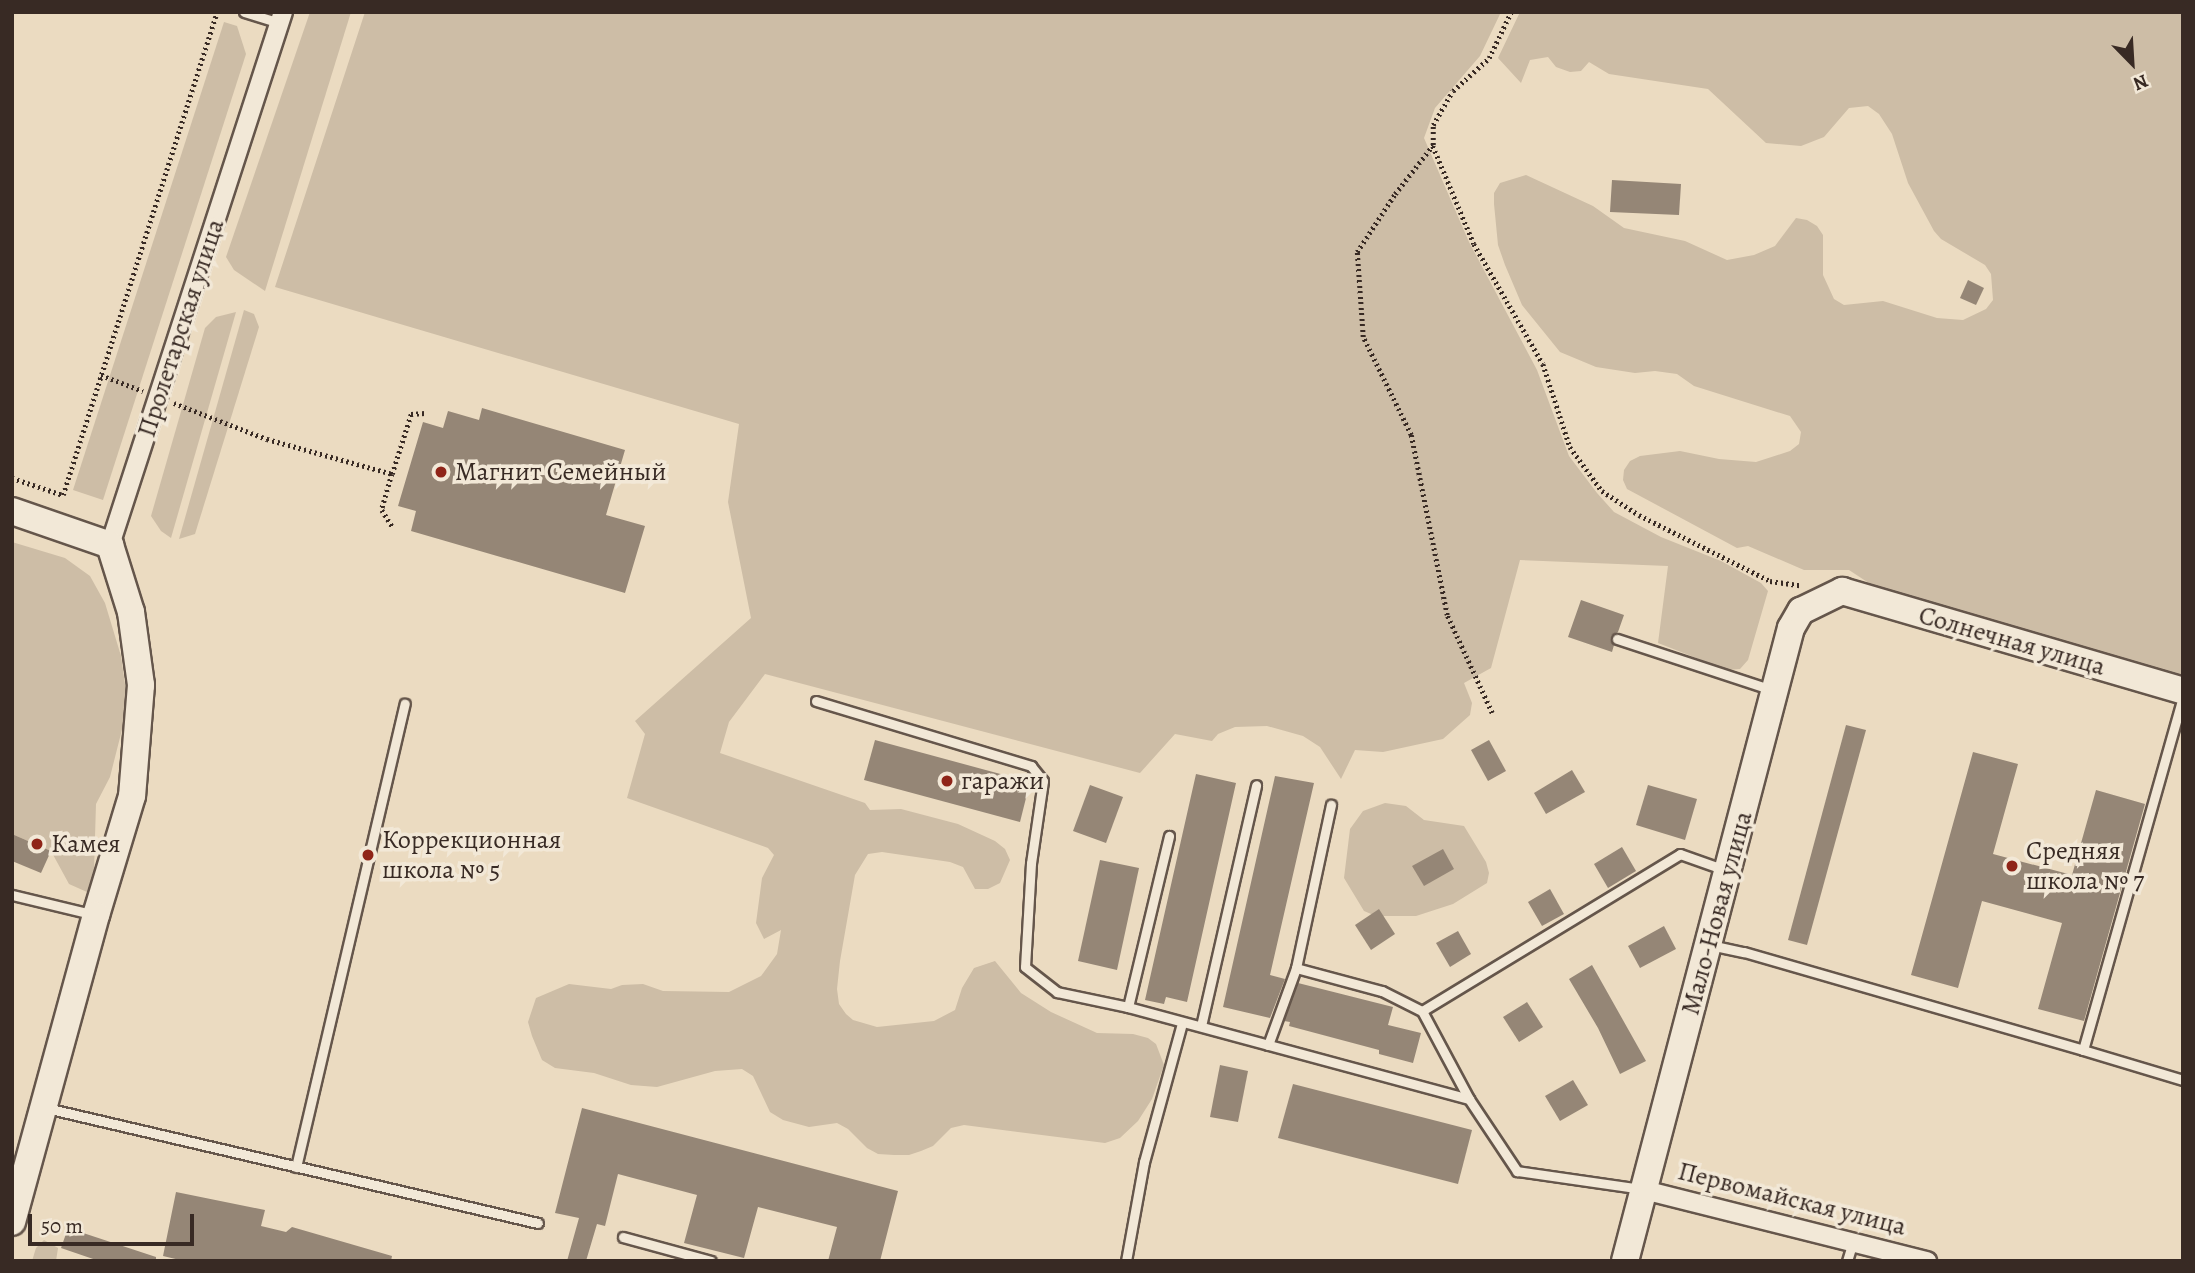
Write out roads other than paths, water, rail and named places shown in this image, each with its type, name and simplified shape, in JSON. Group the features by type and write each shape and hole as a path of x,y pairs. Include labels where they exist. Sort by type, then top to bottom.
{"street":[{"name":"Пролетарская улица","path":"110,545 282,18"},
{"path":"12,511 110,545 128,601 141,685 132,796 96,915 46,1108 12,1222"},
{"name":"Солнечная улица","path":"1842,591 2183,691"},
{"name":"Мало-Новая улица","path":"1625,1261 1730,871 1793,622 1811,605 1842,591"},
{"name":"Первомайская улица","path":"1644,1189 1927,1261"}],"lane":[{"path":"244,12 282,18"},
{"path":"1618,639 1775,691"},
{"path":"2083,1050 2183,697"},
{"path":"816,701 1031,766 1043,781 1031,863 1025,967 1057,992 1128,1007 1469,1099"},
{"path":"296,1167 405,704"},
{"path":"1201,1027 1256,785"},
{"path":"1268,1045 1296,968 1331,805"},
{"path":"1128,1007 1169,836"},
{"path":"1422,1011 1680,854 1730,871"},
{"path":"12,895 96,915"},
{"path":"1708,945 1744,952 2183,1080"},
{"path":"1296,968 1382,991 1422,1011 1469,1099 1517,1171 1644,1189"},
{"path":"1126,1261 1144,1162 1182,1023"},
{"path":"46,1108 538,1223"},
{"path":"623,1237 711,1261"},
{"path":"1847,1261 1853,1241"}],"place":[{"name":"Магнит Семейный","path":"441,472"},
{"name":"гаражи","path":"947,781"},
{"name":"Камея","path":"37,844"},
{"name":"Коррекционная школа № 5","path":"368,855"},
{"name":"Средняя школа № 7","path":"2012,866"}]}
